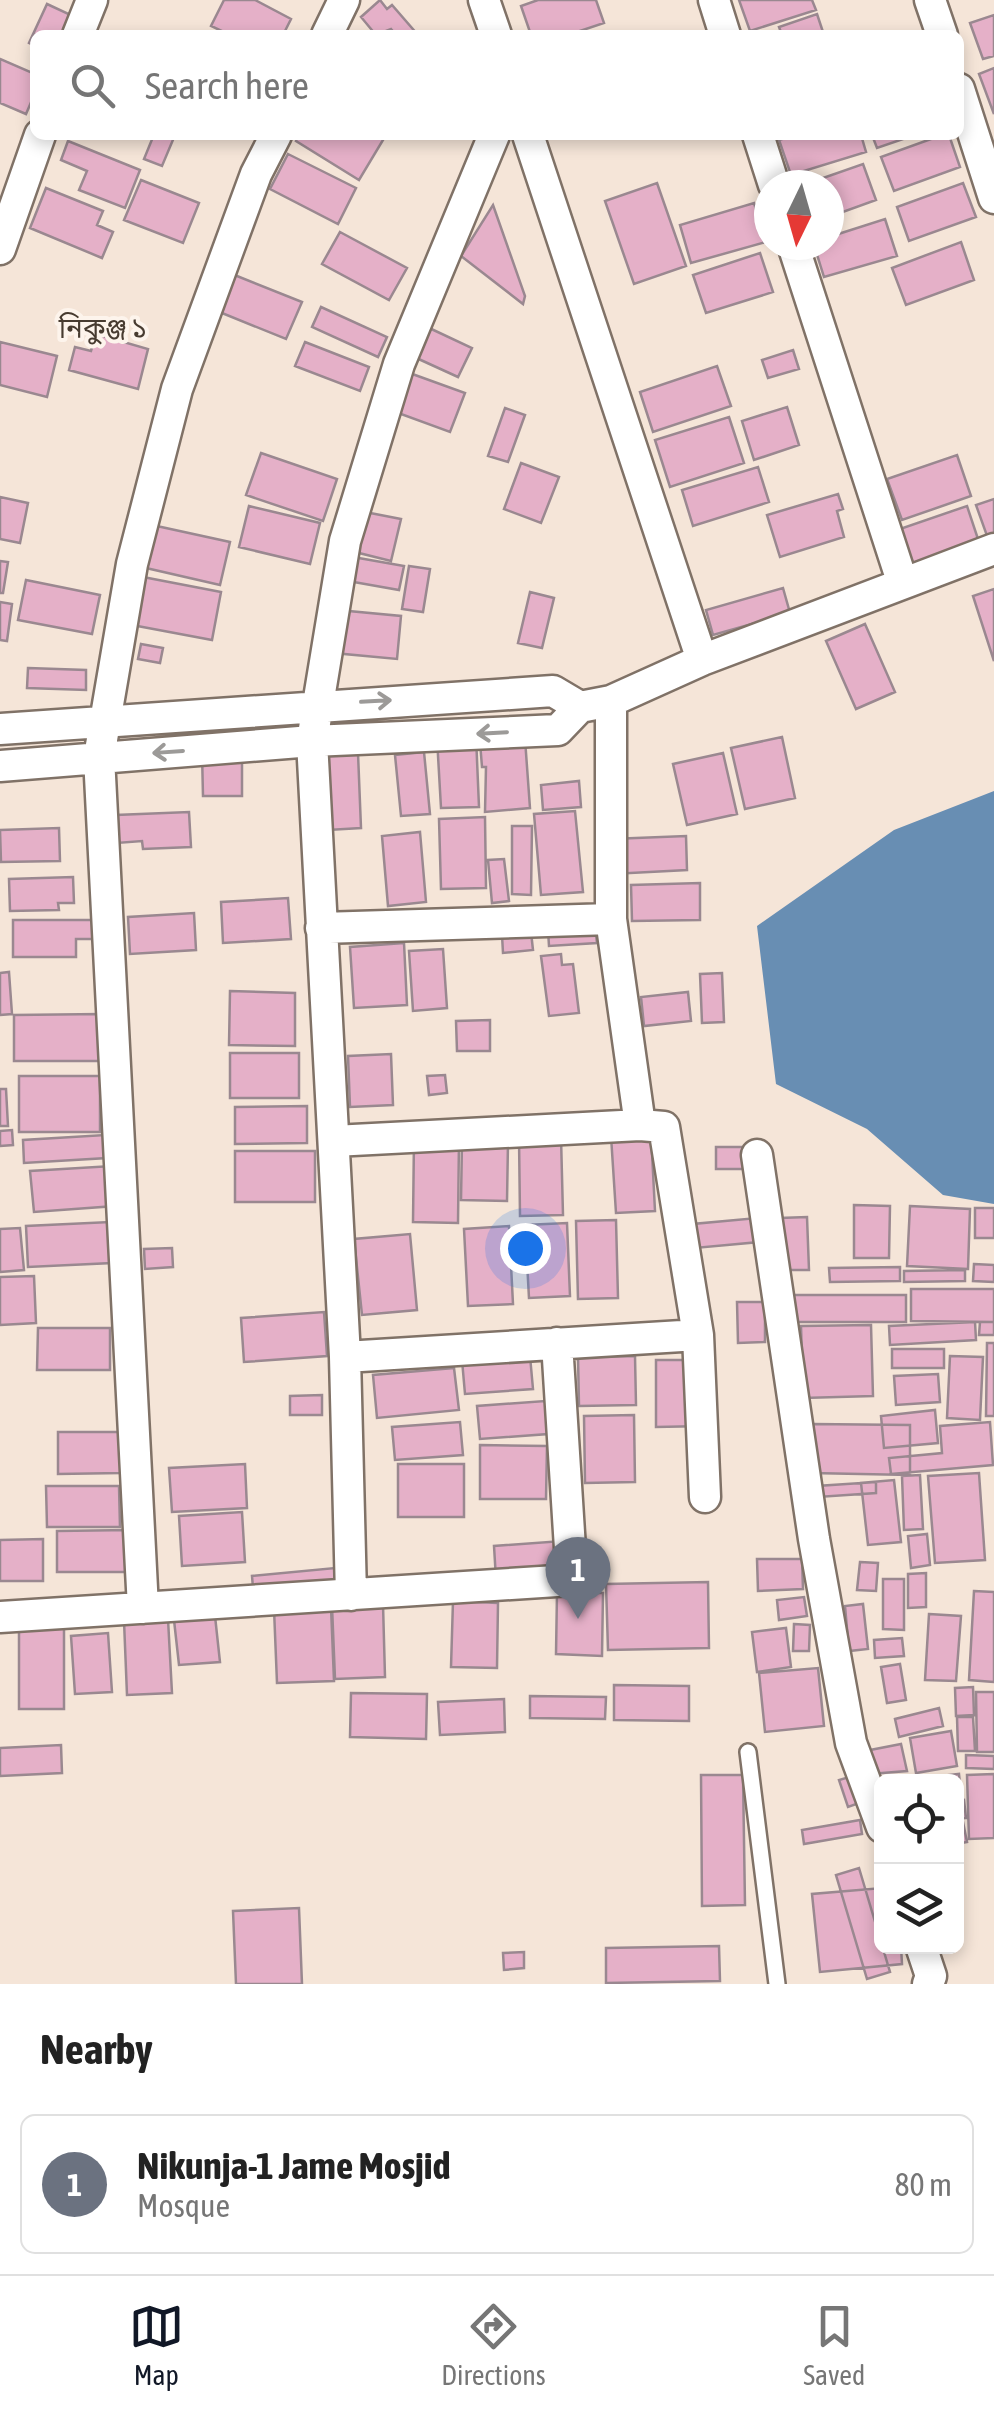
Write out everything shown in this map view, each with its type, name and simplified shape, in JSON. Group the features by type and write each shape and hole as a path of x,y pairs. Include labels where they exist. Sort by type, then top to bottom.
{"street":[{"path":"80,30 92,0"},
{"path":"329,30 344,0"},
{"path":"484,0 494,30"},
{"path":"714,0 723,30"},
{"path":"930,0 940,30"},
{"path":"964,105 994,198"},
{"path":"0,249 38,140"},
{"path":"143,1608 99,757 132,564 176,390 256,174 273,140"},
{"path":"352,1595 345,1357 312,741 346,541 399,364 492,140"},
{"path":"530,140 702,660"},
{"path":"760,140 769,170"},
{"path":"798,260 902,582"},
{"path":"0,766 312,741 558,730 580,707 611,701 702,660 994,549"},
{"path":"0,729 553,691 580,707"},
{"path":"611,701 611,919 640,1125"},
{"path":"320,928 611,919"},
{"path":"334,1141 640,1125 664,1128 698,1335 705,1497"},
{"path":"758,1155 814,1540 851,1743 874,1805"},
{"path":"345,1357 698,1335"},
{"path":"0,1618 572,1580 557,1344"},
{"path":"923,1954 930,1976 928,1984"}],"lane":[{"path":"748,1752 777,1984"}],"water":[{"path":"994,791 994,1204 943,1195 867,1129 776,1084 757,926 894,830"}],"building":[{"path":"224,0 255,0 291,19 286,30 219,30 211,26"},
{"path":"380,0 387,9 392,5 414,30 372,30 361,17"},
{"path":"538,0 596,0 604,23 583,30 529,30 521,6"},
{"path":"739,0 812,0 816,10 753,30 750,30"},
{"path":"47,4 73,16 66,30 35,30"},
{"path":"817,14 822,30 780,30 779,27"},
{"path":"994,15 994,56 983,59 970,23"},
{"path":"0,59 30,72 30,105 26,114 0,103"},
{"path":"994,68 994,114 979,74"},
{"path":"152,140 173,140 162,166 144,159"},
{"path":"296,140 383,140 359,180"},
{"path":"779,140 862,140 866,152 807,170 789,170"},
{"path":"874,140 900,140 877,148"},
{"path":"928,140 951,140 960,167 894,191 881,157"},
{"path":"68,141 140,170 125,208 79,190 87,171 61,160"},
{"path":"288,154 356,188 338,224 270,189"},
{"path":"863,164 876,200 844,212 844,171"},
{"path":"141,180 199,203 183,243 124,220"},
{"path":"657,183 686,266 634,284 605,201"},
{"path":"963,183 976,217 909,241 897,207"},
{"path":"46,188 103,211 97,225 113,232 102,258 30,228"},
{"path":"754,203 754,245 691,263 680,225"},
{"path":"493,205 525,296 523,304 461,256"},
{"path":"885,219 897,256 824,277 819,260 844,260 844,232"},
{"path":"340,232 407,268 389,300 322,264"},
{"path":"961,242 974,280 906,305 892,268"},
{"path":"754,255 754,260 762,260 773,292 706,313 693,275"},
{"path":"232,274 302,302 286,339 217,311"},
{"path":"321,307 387,337 378,357 312,327"},
{"path":"425,326 472,348 458,377 412,356"},
{"path":"96,334 148,349 138,389 69,370 75,347 91,351"},
{"path":"0,342 57,356 47,397 0,385"},
{"path":"305,342 369,367 360,391 295,366"},
{"path":"793,350 799,369 768,378 762,360"},
{"path":"717,366 731,406 653,432 640,392"},
{"path":"404,371 465,393 450,432 390,410"},
{"path":"787,407 799,445 754,460 742,421"},
{"path":"505,408 525,415 508,462 488,456"},
{"path":"729,417 744,463 670,487 655,440"},
{"path":"261,453 337,479 323,521 246,495"},
{"path":"957,455 971,496 902,520 887,479"},
{"path":"521,463 559,477 541,523 504,509"},
{"path":"758,467 769,502 693,526 682,490"},
{"path":"838,494 843,509 837,511 844,537 780,557 767,515"},
{"path":"0,497 28,503 20,543 0,539"},
{"path":"994,499 994,546 991,547 976,505"},
{"path":"249,506 320,523 310,564 239,547"},
{"path":"967,506 981,548 911,572 897,530"},
{"path":"360,511 401,519 391,561 351,551"},
{"path":"143,523 230,542 220,585 133,565"},
{"path":"353,557 404,566 399,590 348,581"},
{"path":"0,561 8,562 3,593 0,593"},
{"path":"409,566 430,569 423,612 402,609"},
{"path":"143,577 221,592 212,640 132,625"},
{"path":"26,580 100,595 92,634 18,620"},
{"path":"783,588 790,613 713,635 706,610"},
{"path":"994,589 994,661 973,596"},
{"path":"530,592 554,598 542,648 518,643"},
{"path":"0,602 12,604 7,641 0,640"},
{"path":"338,610 401,616 397,659 334,653"},
{"path":"865,624 895,692 856,709 826,641"},
{"path":"141,644 163,648 160,663 138,659"},
{"path":"28,668 86,670 86,690 27,688"},
{"path":"476,736 479,807 441,808 437,738"},
{"path":"782,737 795,798 745,809 731,748"},
{"path":"525,739 530,808 485,812 486,767 482,767 480,742"},
{"path":"424,752 430,814 401,816 395,755"},
{"path":"202,753 242,753 242,796 203,796"},
{"path":"358,753 361,828 328,830 325,754"},
{"path":"723,753 737,814 687,825 673,764"},
{"path":"579,781 581,807 543,810 541,785"},
{"path":"575,811 583,892 541,895 534,814"},
{"path":"189,812 191,847 143,849 142,841 117,843 116,815"},
{"path":"485,817 486,888 441,889 439,819"},
{"path":"512,826 532,826 531,895 512,894"},
{"path":"59,828 60,861 1,862 0,830"},
{"path":"420,832 426,902 388,906 382,836"},
{"path":"686,836 687,870 612,874 611,839"},
{"path":"504,859 509,901 492,903 488,860"},
{"path":"73,877 74,903 58,903 59,910 10,911 9,879"},
{"path":"700,883 700,920 632,921 631,885"},
{"path":"288,898 291,939 223,943 221,902"},
{"path":"194,913 196,950 130,954 128,917"},
{"path":"13,920 94,920 95,939 76,939 76,957 13,957"},
{"path":"595,926 597,943 549,946 548,930"},
{"path":"531,932 533,950 503,953 502,935"},
{"path":"404,943 407,1005 354,1008 350,947"},
{"path":"443,949 447,1008 413,1011 409,951"},
{"path":"561,954 562,965 573,964 579,1013 549,1016 541,956"},
{"path":"9,972 12,1014 0,1015 0,973"},
{"path":"722,973 724,1022 702,1023 700,974"},
{"path":"230,991 295,993 295,1046 229,1045"},
{"path":"688,992 691,1021 644,1026 641,997"},
{"path":"101,1014 102,1061 14,1061 14,1015"},
{"path":"490,1020 490,1051 457,1051 456,1021"},
{"path":"230,1053 299,1053 299,1098 230,1098"},
{"path":"391,1054 393,1105 350,1107 348,1056"},
{"path":"445,1075 447,1093 429,1095 427,1076"},
{"path":"19,1076 100,1076 100,1132 19,1132"},
{"path":"0,1089 6,1089 8,1126 0,1126"},
{"path":"307,1106 307,1143 235,1144 235,1107"},
{"path":"12,1130 13,1145 0,1146 0,1131"},
{"path":"651,1133 655,1211 616,1213 611,1136"},
{"path":"105,1135 107,1158 24,1163 23,1140"},
{"path":"561,1137 563,1215 520,1216 519,1138"},
{"path":"414,1138 459,1139 458,1223 413,1222"},
{"path":"462,1141 508,1142 507,1201 461,1200"},
{"path":"716,1147 750,1147 750,1169 716,1169"},
{"path":"235,1151 315,1151 315,1202 235,1202"},
{"path":"112,1166 115,1206 34,1212 30,1171"},
{"path":"854,1205 890,1206 889,1258 854,1258"},
{"path":"910,1206 970,1209 968,1269 907,1266"},
{"path":"975,1208 994,1208 994,1238 975,1238"},
{"path":"807,1217 809,1270 781,1270 780,1218"},
{"path":"757,1218 759,1242 695,1248 693,1224"},
{"path":"616,1220 618,1298 578,1299 576,1221"},
{"path":"110,1222 112,1263 28,1267 26,1226"},
{"path":"567,1223 570,1296 529,1298 525,1225"},
{"path":"509,1226 513,1304 468,1306 464,1229"},
{"path":"20,1228 24,1270 0,1272 0,1229"},
{"path":"410,1234 417,1310 362,1315 354,1239"},
{"path":"172,1248 173,1267 145,1269 144,1249"},
{"path":"974,1264 994,1265 994,1282 973,1281"},
{"path":"900,1267 900,1281 830,1282 829,1268"},
{"path":"965,1270 965,1281 904,1282 904,1271"},
{"path":"34,1276 36,1323 0,1325 0,1277"},
{"path":"911,1289 994,1289 994,1322 911,1321"},
{"path":"783,1295 906,1295 906,1322 783,1322"},
{"path":"737,1302 765,1302 765,1342 738,1343"},
{"path":"324,1312 327,1356 244,1362 241,1318"},
{"path":"975,1322 976,1340 890,1345 889,1326"},
{"path":"980,1322 994,1322 994,1335 979,1335"},
{"path":"871,1325 873,1396 803,1398 801,1326"},
{"path":"38,1328 110,1328 110,1370 37,1370"},
{"path":"987,1343 994,1343 994,1416 986,1416"},
{"path":"892,1349 944,1349 944,1368 892,1368"},
{"path":"530,1356 533,1389 465,1394 462,1360"},
{"path":"635,1356 636,1405 579,1406 578,1357"},
{"path":"950,1356 983,1357 980,1420 947,1418"},
{"path":"656,1360 706,1360 706,1426 656,1427"},
{"path":"454,1368 459,1410 377,1418 373,1375"},
{"path":"938,1374 940,1402 896,1405 894,1376"},
{"path":"322,1395 322,1415 290,1415 290,1396"},
{"path":"545,1401 548,1434 480,1439 477,1406"},
{"path":"935,1410 938,1443 884,1448 881,1416"},
{"path":"634,1415 635,1482 585,1483 584,1416"},
{"path":"460,1422 463,1455 395,1460 392,1427"},
{"path":"990,1422 993,1465 891,1474 889,1458 942,1453 940,1426"},
{"path":"812,1424 910,1425 910,1475 811,1473"},
{"path":"58,1432 121,1432 121,1473 58,1474"},
{"path":"480,1445 547,1446 546,1499 480,1499"},
{"path":"245,1464 247,1508 172,1512 169,1468"},
{"path":"398,1464 464,1464 464,1517 398,1517"},
{"path":"979,1473 985,1560 935,1563 928,1476"},
{"path":"920,1475 923,1529 904,1530 902,1476"},
{"path":"894,1480 901,1542 868,1545 861,1483"},
{"path":"876,1482 876,1493 818,1497 817,1486"},
{"path":"46,1486 119,1486 120,1527 47,1527"},
{"path":"242,1512 245,1562 182,1566 179,1516"},
{"path":"130,1530 130,1572 57,1572 57,1531"},
{"path":"927,1534 930,1565 911,1568 908,1536"},
{"path":"43,1539 43,1581 0,1581 0,1540"},
{"path":"562,1541 564,1574 496,1579 494,1546"},
{"path":"757,1559 802,1559 803,1589 758,1591"},
{"path":"860,1562 878,1563 876,1591 857,1590"},
{"path":"335,1568 338,1591 254,1600 252,1576"},
{"path":"926,1573 926,1607 908,1608 908,1574"},
{"path":"883,1579 904,1579 904,1630 883,1629"},
{"path":"708,1582 709,1648 608,1650 606,1584"},
{"path":"974,1591 994,1592 994,1682 969,1680"},
{"path":"557,1593 603,1593 602,1656 556,1654"},
{"path":"804,1597 807,1616 779,1620 777,1600"},
{"path":"453,1601 498,1603 497,1668 451,1667"},
{"path":"383,1604 385,1677 335,1679 332,1606"},
{"path":"863,1604 868,1649 849,1651 845,1606"},
{"path":"331,1607 334,1681 277,1683 274,1609"},
{"path":"929,1614 961,1616 956,1681 925,1680"},
{"path":"215,1616 220,1662 179,1665 174,1620"},
{"path":"168,1619 172,1693 127,1695 124,1621"},
{"path":"794,1624 810,1625 809,1651 793,1651"},
{"path":"19,1626 64,1626 64,1709 19,1709"},
{"path":"786,1628 791,1667 757,1672 752,1632"},
{"path":"108,1633 112,1692 75,1694 71,1636"},
{"path":"902,1638 904,1656 875,1658 874,1640"},
{"path":"900,1664 906,1700 887,1703 881,1667"},
{"path":"818,1668 824,1726 765,1732 759,1673"},
{"path":"614,1685 689,1686 689,1721 614,1720"},
{"path":"973,1687 974,1715 956,1716 955,1688"},
{"path":"976,1692 994,1692 994,1752 977,1752"},
{"path":"351,1693 427,1694 426,1739 350,1737"},
{"path":"530,1696 606,1697 605,1719 530,1718"},
{"path":"504,1699 505,1732 440,1735 438,1702"},
{"path":"939,1708 943,1726 899,1737 895,1719"},
{"path":"957,1717 973,1717 975,1751 958,1751"},
{"path":"951,1731 957,1766 916,1773 910,1738"},
{"path":"901,1744 907,1771 870,1774 860,1752"},
{"path":"61,1745 62,1773 0,1776 0,1748"},
{"path":"966,1755 994,1756 994,1769 966,1768"},
{"path":"994,1774 994,1838 969,1839 967,1775"},
{"path":"701,1775 743,1775 745,1905 702,1906"},
{"path":"856,1775 865,1801 848,1807 839,1780"},
{"path":"860,1820 862,1834 804,1844 802,1830"},
{"path":"859,1868 874,1918 874,1954 885,1954 890,1972 867,1979 836,1875"},
{"path":"874,1889 874,1954 901,1954 902,1964 820,1972 812,1894"},
{"path":"299,1908 302,1984 236,1984 233,1911"},
{"path":"719,1946 720,1981 606,1983 606,1948"},
{"path":"524,1952 524,1968 504,1970 503,1953"}],"place":[{"name":"Nikunja-1 Jame Mosjid","path":"578,1619"}],"district":[{"name":"নিকুঞ্জ ১","path":"103,328"}]}
